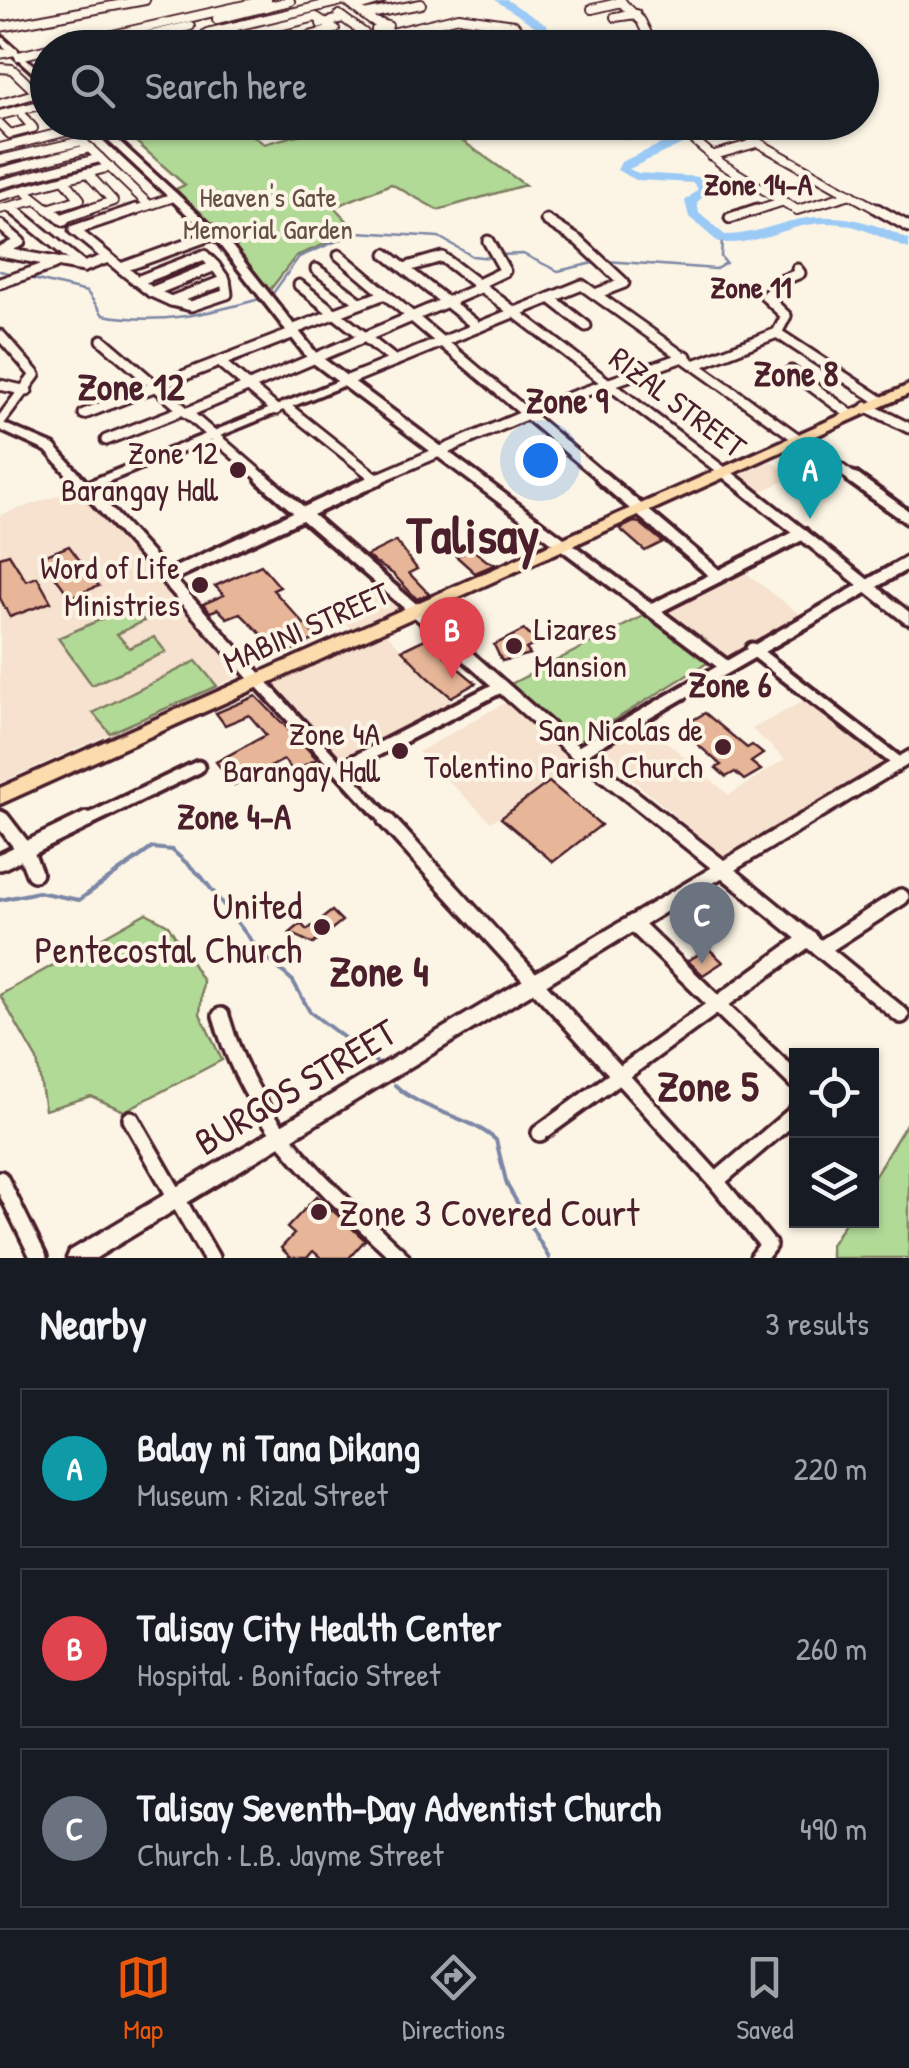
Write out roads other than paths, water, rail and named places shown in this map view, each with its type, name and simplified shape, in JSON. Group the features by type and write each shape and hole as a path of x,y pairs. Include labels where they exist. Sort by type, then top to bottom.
{"main road":[{"path":"0,38 30,67"},
{"path":"112,140 215,234 313,356 563,544"},
{"name":"MABINI STREET","path":"0,796 909,389"}],"street":[{"path":"0,27 145,0"},
{"path":"136,30 267,0"},
{"path":"182,30 288,0"},
{"path":"220,30 345,0 388,26 374,30"},
{"path":"355,8 381,0"},
{"path":"592,8 620,1 636,14 644,30"},
{"path":"364,14 421,4"},
{"path":"326,5 360,30"},
{"path":"615,17 636,14"},
{"path":"403,30 459,16 510,24 520,30"},
{"path":"263,30 316,17 334,30"},
{"path":"295,30 343,18"},
{"path":"185,19 196,27"},
{"path":"0,54 30,51"},
{"path":"0,68 12,69 30,87"},
{"path":"3,91 14,101"},
{"path":"0,104 30,95"},
{"path":"0,120 30,109"},
{"path":"0,120 30,115"},
{"path":"23,116 30,124"},
{"path":"0,120 10,134"},
{"path":"0,137 30,129"},
{"path":"1,147 36,140"},
{"path":"0,160 78,140 149,205"},
{"path":"696,140 711,156 780,202 807,211 852,194"},
{"path":"751,140 909,227"},
{"path":"711,156 756,143"},
{"path":"0,172 90,148"},
{"path":"0,184 100,158"},
{"path":"0,196 110,167"},
{"path":"61,219 113,201 87,173"},
{"path":"48,209 80,199 64,179"},
{"path":"24,190 151,292 191,306 227,294 225,280 216,266 192,243"},
{"path":"74,230 174,197"},
{"path":"5,208 36,200"},
{"path":"730,218 780,202"},
{"path":"5,208 84,267"},
{"path":"546,220 624,283 598,293"},
{"path":"0,225 42,261"},
{"path":"121,268 215,234"},
{"path":"0,251 20,242"},
{"path":"106,440 249,386 480,286 505,273 488,242"},
{"path":"0,251 84,267 108,258"},
{"path":"339,254 718,576"},
{"path":"386,254 478,327"},
{"path":"137,280 204,255"},
{"name":"RIZAL STREET","path":"404,268 440,256 724,472 909,619"},
{"path":"0,283 56,264"},
{"path":"151,292 216,266"},
{"path":"316,269 361,303"},
{"path":"697,364 777,333 786,316 766,297 778,282 800,273 798,269"},
{"path":"299,285 395,361"},
{"path":"87,486 582,285 909,518"},
{"path":"84,414 222,364 385,294"},
{"path":"550,298 586,326"},
{"path":"777,333 909,428"},
{"path":"0,335 33,369 34,380 0,424 50,448 87,486 259,681 622,1074 762,1235 768,1245 758,1258"},
{"path":"102,340 500,688 901,1015"},
{"path":"167,577 527,414 605,381 686,356"},
{"path":"222,364 378,480"},
{"path":"791,370 850,414"},
{"path":"0,385 27,391"},
{"path":"652,610 802,534"},
{"path":"563,544 724,665"},
{"path":"578,753 752,648 909,562"},
{"path":"752,648 904,760"},
{"path":"340,769 500,688"},
{"name":"BURGOS STREET","path":"76,1258 904,760"},
{"path":"0,862 198,767"},
{"path":"0,816 25,850 34,872"},
{"path":"540,1133 717,1004 816,943 902,897"},
{"path":"633,923 789,1074"},
{"path":"221,1016 231,1061 276,1138 401,1258"},
{"path":"131,1119 212,1258"},
{"path":"716,1181 789,1119"},
{"path":"0,1180 39,1258"}],"waterway":[{"path":"500,0 543,30"},
{"path":"678,140 625,164 623,170 636,176 697,180 705,190 691,201 693,214 722,239 748,237 807,221 837,219 866,225 909,245"},
{"path":"271,296 299,257 358,232 439,237 472,256 492,258"},
{"path":"606,261 716,269 726,263 721,257 722,239"},
{"path":"499,255 523,254 558,271 598,262"},
{"path":"0,271 12,274"},
{"path":"29,278 87,292 103,315 124,318 184,316 263,298"},
{"path":"0,900 38,892 79,900 152,848 172,850 201,876 261,953 293,981 310,1012 376,1062"},
{"path":"395,1085 419,1102 472,1124 496,1140 507,1185 549,1258"}],"place":[{"name":"Zone 12 Barangay Hall","path":"238,470"},
{"name":"Balay ni Tana Dikang","path":"810,519"},
{"name":"Word of Life Ministries","path":"200,585"},
{"name":"Lizares Mansion","path":"514,646"},
{"name":"Talisay City Health Center","path":"452,679"},
{"name":"San Nicolas de Tolentino Parish Church","path":"723,747"},
{"name":"Zone 4A Barangay Hall","path":"400,751"},
{"name":"United Pentecostal Church","path":"322,927"},
{"name":"Talisay Seventh-Day Adventist Church","path":"702,964"},
{"name":"Zone 3 Covered Court","path":"319,1212"}],"district":[{"name":"Zone 14-A","path":"758,184"},
{"name":"Zone 11","path":"751,287"},
{"name":"Zone 8","path":"796,373"},
{"name":"Zone 12","path":"131,386"},
{"name":"Zone 9","path":"567,400"},
{"name":"Talisay","path":"473,534"},
{"name":"Zone 6","path":"730,684"},
{"name":"Zone 4-A","path":"234,816"},
{"name":"Zone 4","path":"379,970"},
{"name":"Zone 5","path":"708,1085"}],"park label":[{"name":"Heaven's Gate Memorial Garden","path":"268,213"}]}
